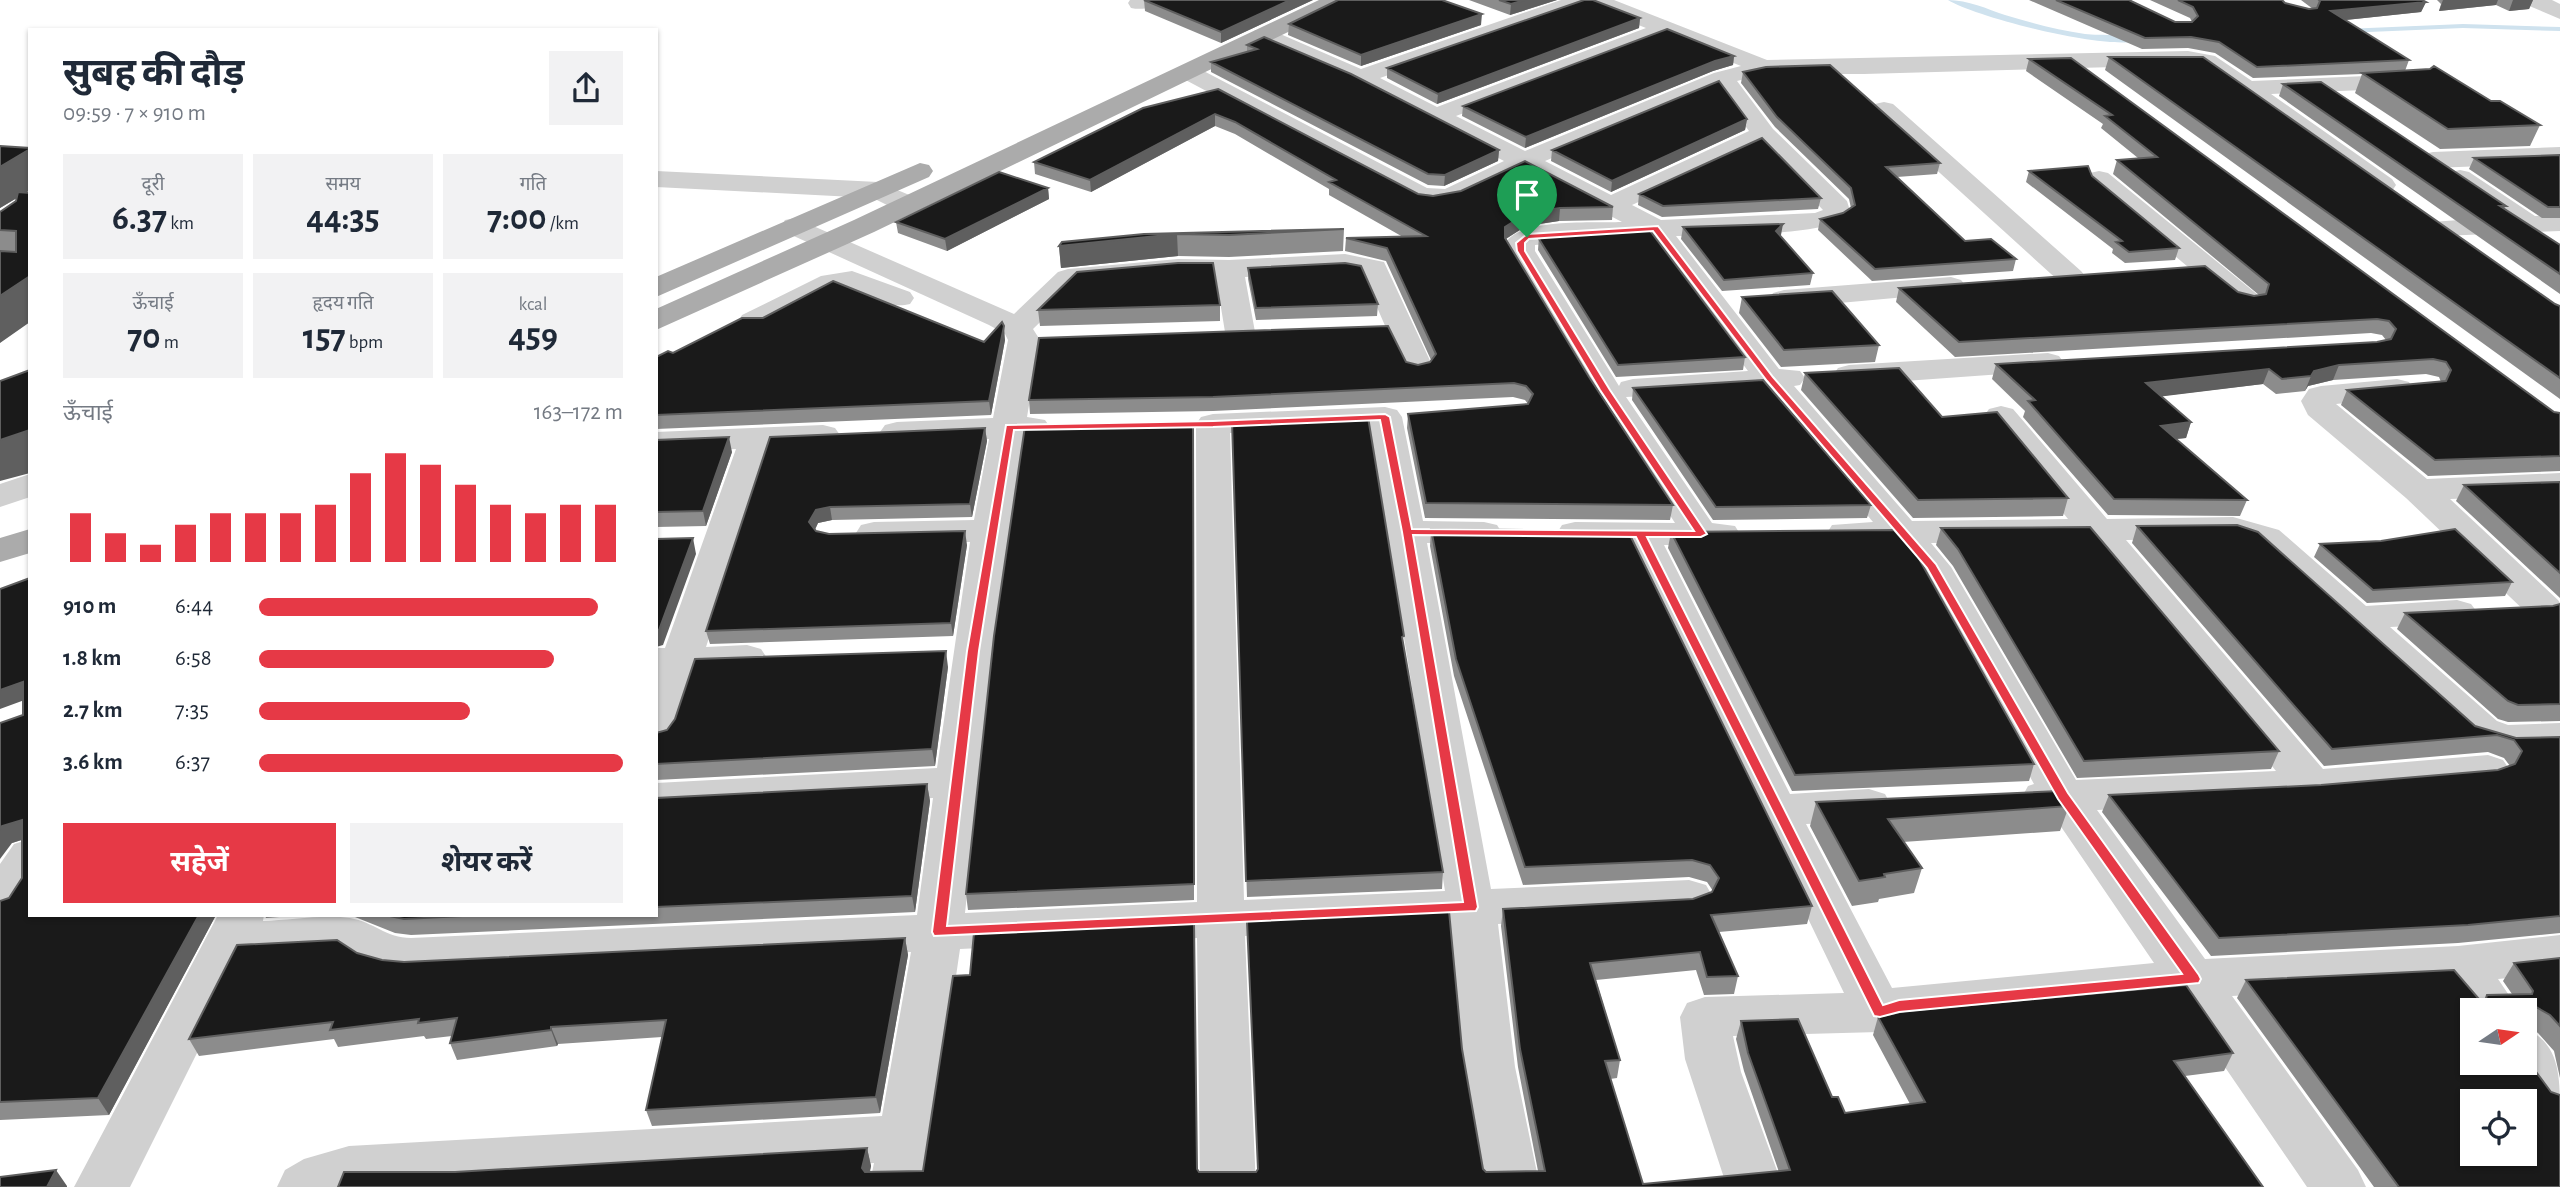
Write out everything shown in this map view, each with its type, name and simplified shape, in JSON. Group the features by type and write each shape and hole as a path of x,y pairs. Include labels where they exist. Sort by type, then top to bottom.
{"main road":[{"path":"1055,107 1282,0"},
{"path":"658,287 813,234 909,205 1336,0"},
{"path":"658,320 813,234 878,190 942,161"},
{"path":"0,551 28,541"}],"street":[{"path":"1360,76 1582,0"},
{"path":"1595,0 1764,66"},
{"path":"2535,0 2560,12"},
{"path":"1476,12 1510,25"},
{"path":"1437,115 1666,28"},
{"path":"1264,35 1360,76 1655,228 1735,302 1770,379 1932,567 2063,796 2338,1187"},
{"path":"1188,72 1428,198 1450,197 1526,160 1722,78 1764,66 1864,68 2198,58 2207,61 2247,88 2474,251"},
{"path":"2074,62 2107,86"},
{"path":"1701,534 1605,390 1521,251 1521,243 1527,237 1542,234 1819,221 1837,215 1837,207 1764,134 1722,78"},
{"path":"2247,88 2414,81"},
{"path":"2322,85 2355,107"},
{"path":"1884,109 2085,276 2030,280"},
{"path":"1611,205 1764,134"},
{"path":"2411,145 2529,224"},
{"path":"2433,160 2560,155"},
{"path":"2099,178 2247,301"},
{"path":"658,179 878,190 909,205"},
{"path":"2422,213 2529,224 2560,223"},
{"path":"813,234 1028,341"},
{"path":"305,1187 324,1176 349,1170 617,1171 901,1162 939,932 973,651 990,531 1009,427 1028,341 1068,278 1178,268 1229,269 1345,263 1374,268 1387,327 1417,367"},
{"path":"1229,269 1240,332"},
{"path":"2167,271 2208,269"},
{"path":"753,322 831,282 852,280 1028,341"},
{"path":"1735,302 1975,284"},
{"path":"1605,390 2071,362"},
{"path":"2426,387 2333,393 2321,396 2317,401 2320,408 2420,490 2555,612"},
{"path":"1228,1187 1200,424 1397,416 1407,532 1471,907 1489,1068 1512,1187"},
{"path":"2001,416 2312,785"},
{"path":"658,442 1064,426"},
{"path":"658,723 669,661 722,540 757,438"},
{"path":"2420,490 2560,484"},
{"path":"0,496 28,486"},
{"path":"1810,533 2233,528 2266,538 2482,730 2506,739 2560,737"},
{"path":"845,534 990,531"},
{"path":"1407,532 1756,534"},
{"path":"1640,534 1776,810 1880,1012"},
{"path":"683,540 722,540"},
{"path":"2375,616 2555,612"},
{"path":"931,652 973,651"},
{"path":"669,661 778,657"},
{"path":"2008,799 2312,785 2488,771"},
{"path":"658,798 957,782"},
{"path":"1776,810 1913,803"},
{"path":"0,901 28,859"},
{"path":"102,1187 235,928 349,936 362,939 374,951 387,956 411,957 1689,897"},
{"path":"1755,1187 1735,1125 1717,1084 1706,1045 1704,1017 1880,1012 1899,1006 2193,979 2458,965 2560,954"},
{"path":"2458,965 2484,998"},
{"path":"2538,1065 2560,1093"}],"building":[{"path":"1144,0 1290,0 1221,32"},
{"path":"1338,0 1442,0 1482,14 1361,55 1289,24"},
{"path":"1499,0 1525,0 1511,4"},
{"path":"1584,0 1593,0 1640,18 1438,94 1387,68"},
{"path":"2056,0 2129,0 2175,22 2192,22 2198,16 2193,7 2178,0 2282,0 2309,9 2317,8 2319,0 2426,2 2331,11 2409,60 2257,67 2219,42 2191,37 2145,38"},
{"path":"1667,29 1734,56 1715,61 1526,137 1463,106"},
{"path":"1264,37 1351,74 1499,150 1445,175 1428,174 1211,62 1257,49 1247,45"},
{"path":"2109,57 2203,57 2560,306 2560,378"},
{"path":"2071,58 2554,412 2560,413 2560,456 2435,460 2347,390 2446,381 2451,370 2446,362 2433,359 2339,365 2314,371 2311,376 2282,379 2269,369 2146,383 2191,422 2161,426 2247,500 2114,499 2028,401 2035,400 1996,364 2377,342 2391,339 2396,329 2389,321 2377,319 1959,342 1899,288 2205,266 2238,292 2254,296 2266,294 2269,284 2117,160 2157,157 2105,116 2112,115 2029,59"},
{"path":"1830,65 1940,163 1886,167 1965,241 1991,239 2016,259 1875,269 1820,219 1843,213 1855,205 1851,188 1777,117 1743,72 1766,67"},
{"path":"2434,66 2491,101 2500,101 2540,125 2448,129 2362,73 2430,69"},
{"path":"1719,81 1747,119 1612,181 1552,150"},
{"path":"2321,82 2560,245 2560,274 2283,84"},
{"path":"1218,89 1418,194 1433,196 1461,191 1525,161 1613,207 1560,208 1527,213 1505,227 1505,238 1589,377 1673,505 1426,503 1408,414 1528,404 1533,394 1526,386 1514,383 1213,397 1029,400 1039,338 1388,326 1406,362 1418,365 1430,362 1436,354 1387,248 1346,238 1426,236 1329,182 1336,180 1235,122 1215,114 1090,180 1034,162 1143,108"},
{"path":"1762,138 1821,198 1663,206 1639,194"},
{"path":"0,146 28,148 28,150 0,167"},
{"path":"2560,155 2560,207 2548,207 2474,158"},
{"path":"2088,166 2092,176 2179,248 2129,252 2116,242 2122,241 2029,171"},
{"path":"999,172 1048,188 945,239 896,222"},
{"path":"18,192 28,193 28,277 0,296 0,251 16,252 16,231 0,230 0,212 16,201"},
{"path":"1783,224 1776,231 1813,273 1724,280 1683,227"},
{"path":"1648,228 1745,357 1618,365 1539,239 1539,236"},
{"path":"1344,229 1229,235 1177,234 1059,246 1062,242 1144,234"},
{"path":"1178,263 1213,263 1220,305 1038,310 1077,272"},
{"path":"1345,263 1361,266 1378,304 1256,308 1248,268"},
{"path":"833,281 984,342 1002,322 1004,326 989,401 658,415 658,356 668,351 673,353 742,318 763,318"},
{"path":"1832,291 1879,345 1784,350 1742,297"},
{"path":"1899,368 1942,417 1997,412 2068,498 1918,500 1805,373"},
{"path":"28,371 28,431 0,440 0,381"},
{"path":"1763,380 1871,505 1716,507 1633,388"},
{"path":"1368,417 1404,636 1402,637 1443,872 1246,881 1232,421"},
{"path":"1193,423 1194,884 966,894 994,636 1025,426"},
{"path":"985,428 970,504 830,507 816,510 809,522 816,531 829,534 965,531 951,623 706,631 770,437"},
{"path":"729,437 703,511 658,512 658,440"},
{"path":"2560,482 2560,573 2464,485"},
{"path":"2237,525 2258,532 2475,726 2516,738 2560,737 2560,916 2468,925 2219,938 2109,795 2321,785 2498,770 2515,764 2522,751 2514,740 2497,735 2332,749 2137,526"},
{"path":"2090,527 2279,751 2084,761 1958,549 1941,528"},
{"path":"1431,529 1628,531 1812,906 1711,915 1738,976 1707,977 1700,952 1590,963 1620,1060 1605,1061 1643,1184 1790,1170 1748,1053 1741,1021 1798,1019 1832,1097 1838,1097 1845,1113 1925,1102 1878,1017 1905,1011 2186,985 2233,1053 2174,1061 2263,1187 338,1187 344,1172 455,1172 867,1148 862,1168 865,1172 923,1171 953,976 970,975 974,933 1194,923 1197,1169 1199,1172 1256,1172 1258,1169 1247,921 1449,911 1462,1049 1483,1169 1486,1172 1545,1171 1520,1049 1503,909 1693,899 1712,892 1719,878 1710,865 1692,860 1525,867 1456,659"},
{"path":"2455,529 2512,582 2373,590 2320,544 2381,541"},
{"path":"1894,530 1918,557 2034,764 1795,775 1671,532"},
{"path":"693,538 659,630 658,630 658,539"},
{"path":"28,579 28,917 198,917 98,1098 0,1102 0,901 9,898 22,878 22,820 0,829 0,723 23,715 23,682 0,690 0,589"},
{"path":"2560,604 2560,704 2518,705 2508,701 2405,613 2553,606"},
{"path":"946,651 932,749 658,764 658,732 667,730 675,719 695,659"},
{"path":"927,784 912,896 658,907 658,798"},
{"path":"2059,791 2069,806 1888,819 1922,868 1859,881 1816,802"},
{"path":"394,917 443,917 404,919"},
{"path":"905,938 876,1097 646,1110 666,1020 551,1027 551,1030 450,1043 457,1018 418,1023 419,1019 330,1030 333,1022 189,1039 237,945 337,940 357,953 382,960 404,962"},
{"path":"2560,958 2560,1026 2550,1015 2538,1008 2538,998 2486,998 2487,995 2532,994 2533,991 2514,963"},
{"path":"2454,970 2478,998 2460,998 2460,1075 2538,1074 2551,1092 2560,1095 2560,1187 2399,1187 2246,980"},
{"path":"56,1170 47,1187 0,1187 0,1177"}],"waterway":[{"path":"1952,0 2067,34 2139,39"},
{"path":"2345,31 2463,26 2560,29"}],"route":[{"path":"1527,237 1521,243 1521,251 1605,390 1701,534 1407,532 1385,417 1213,424 1009,427 990,531 973,651 939,932 1471,907 1407,532 1640,534 1776,810 1880,1012 1899,1006 2193,979 2063,796 1932,567 1770,379 1655,228 1527,237"}]}
